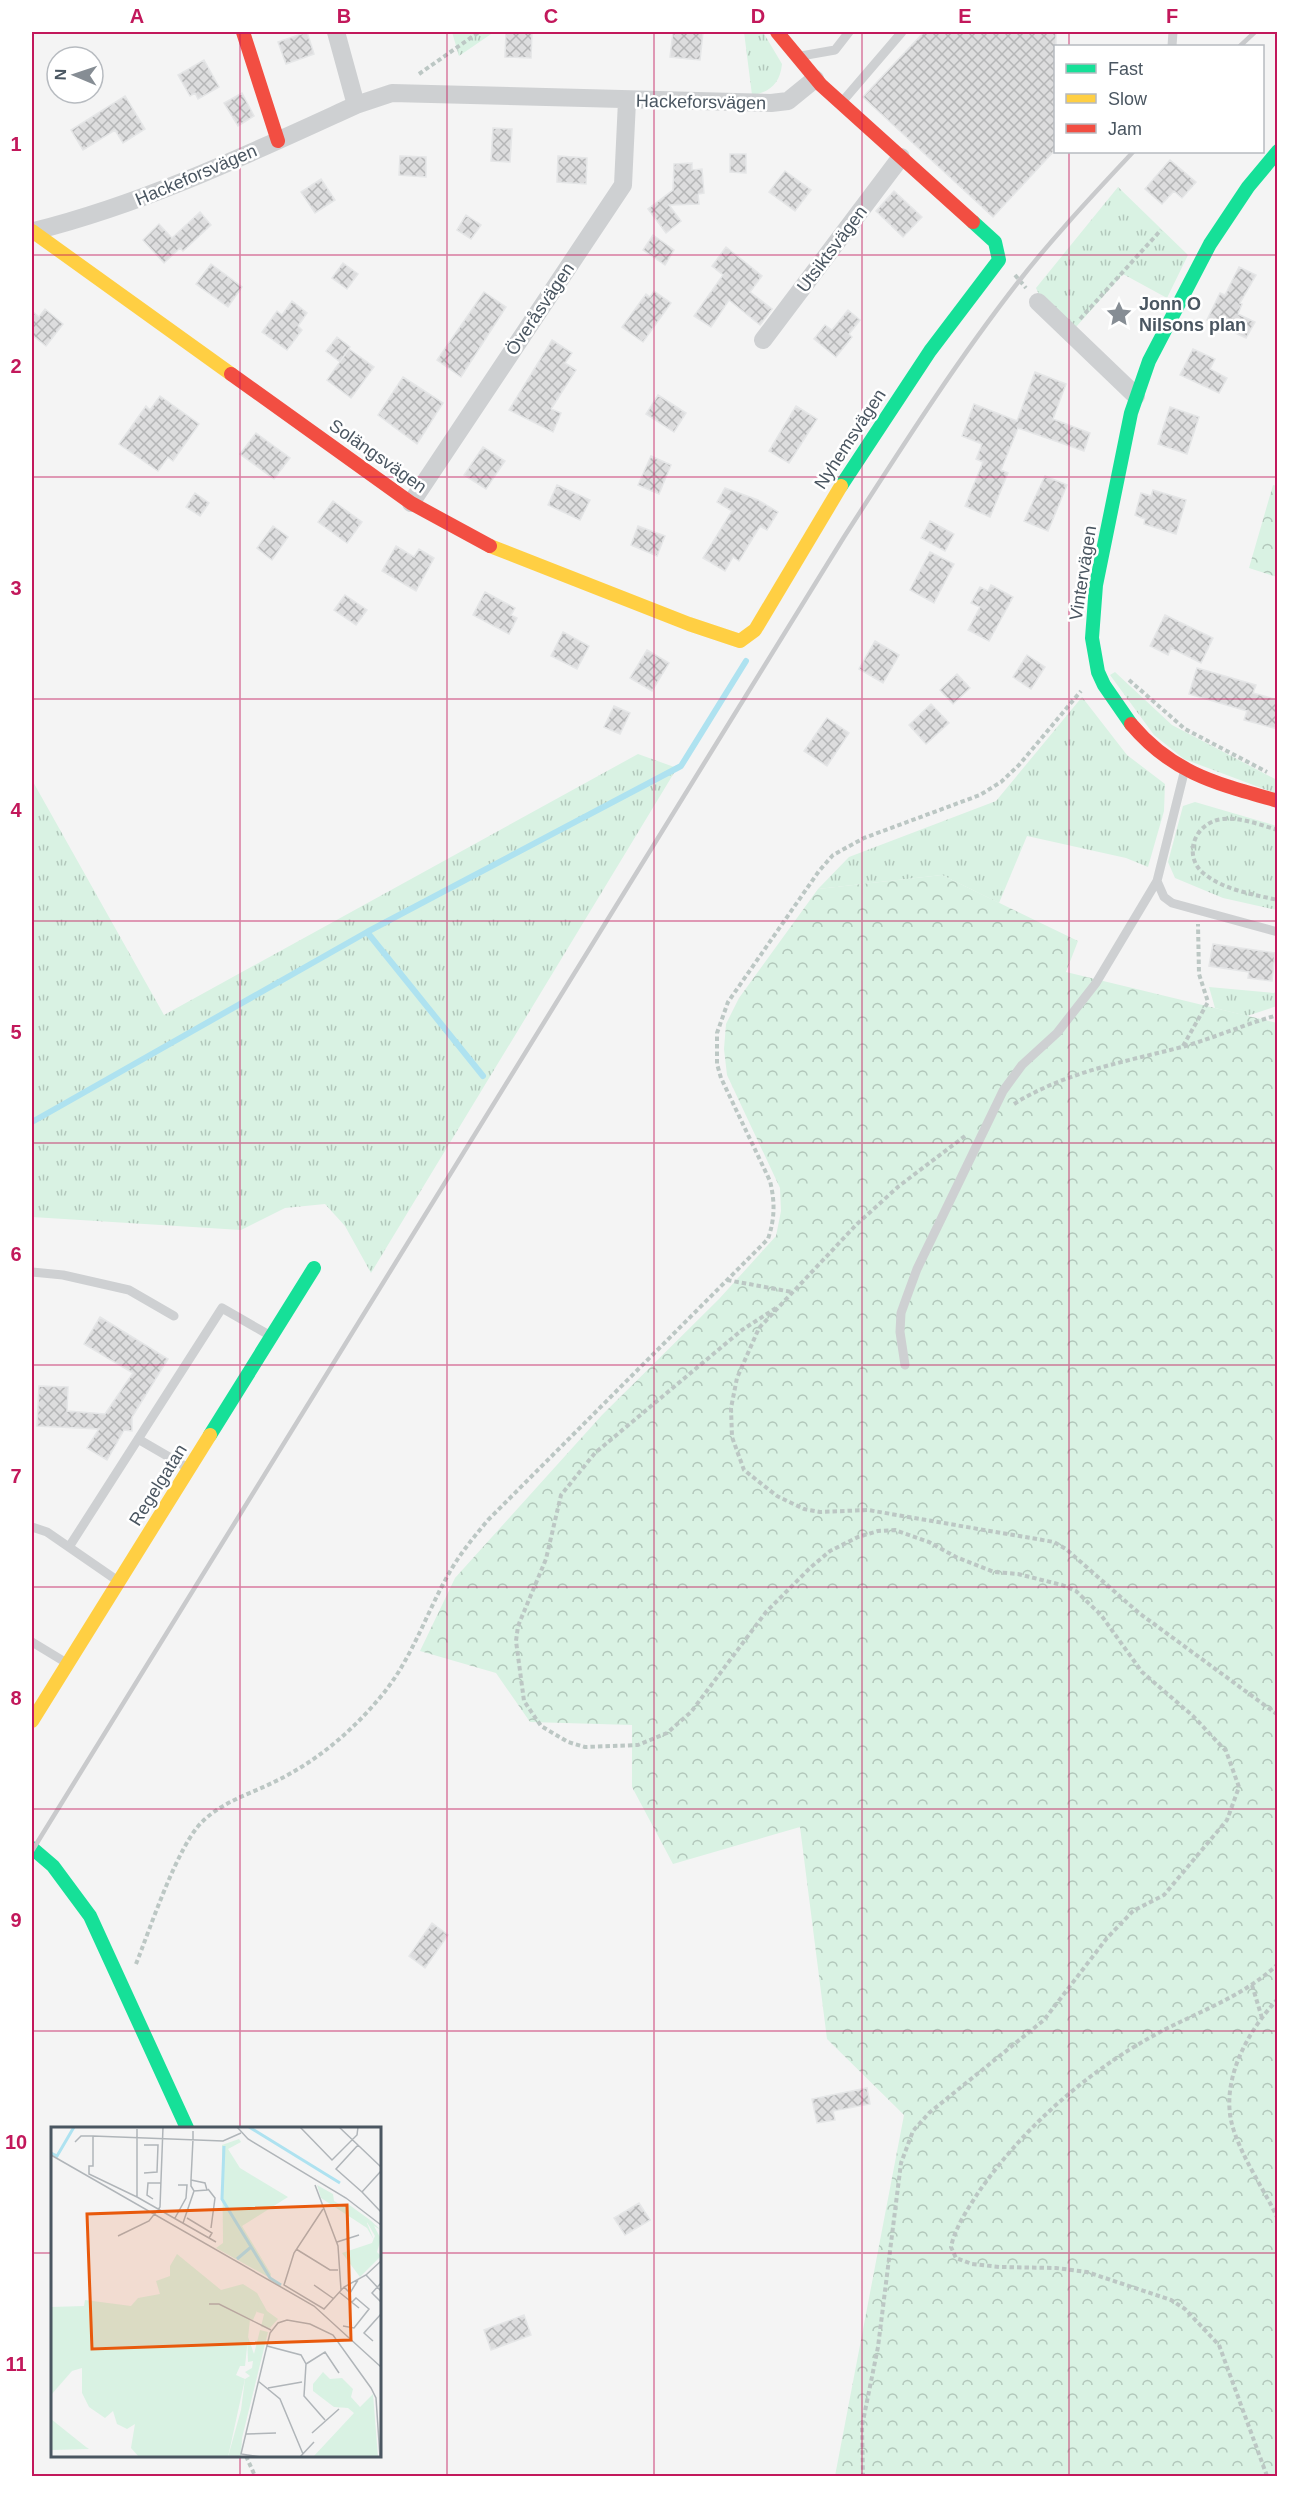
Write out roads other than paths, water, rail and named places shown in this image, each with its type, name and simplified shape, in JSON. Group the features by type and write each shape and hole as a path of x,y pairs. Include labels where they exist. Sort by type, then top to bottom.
{"street":[{"path":"243,32 278,141"},
{"path":"336,32 356,105"},
{"path":"777,32 815,80 901,157"},
{"name":"Hackeforsvägen","path":"33,231 126,204 278,141 356,105 392,93 771,104 789,100 815,80"},
{"name":"Överåsvägen","path":"411,503 623,185 627,101"},
{"name":"Vintervägen","path":"1278,151 1252,178 1217,229 1152,354 1136,396 1094,595 1092,633 1098,672 1116,706 1131,724 1185,771 1211,782 1278,801"},
{"name":"Nyhemsvägen","path":"740,641 755,630 866,445 930,351 999,260 995,243 901,157"},
{"name":"Utsiktsvägen","path":"763,340 901,157"},
{"name":"Solängsvägen","path":"33,231 411,503 487,545 740,641"},
{"path":"1038,302 1136,396"},
{"name":"Regelgatan","path":"32,1721 314,1268"},
{"path":"32,1848 54,1866 90,1916 126,1989 187,2127"}],"lane":[{"path":"795,56 835,50 849,32"},
{"path":"841,104 902,32"},
{"path":"905,1365 900,1332 901,1313 917,1269 1003,1090 1022,1065 1057,1033 1096,983 1157,881 1185,771"},
{"path":"1157,881 1164,897 1172,903 1278,932"},
{"path":"32,1272 63,1275 129,1290 174,1316"},
{"path":"69,1547 222,1308 272,1336"},
{"path":"138,1439 189,1469"},
{"path":"32,1527 47,1532 119,1581"},
{"path":"32,1642 67,1664"}],"waterway":[{"path":"32,1122 367,932 681,766 746,661"},
{"path":"367,932 483,1076"}],"railway":[{"path":"1241,45 1255,32"},
{"path":"32,1851 886,472 995,312 1060,231 1132,153"}],"place":[{"name":"Jonn O Nilsons plan","path":"1119,314"}]}
